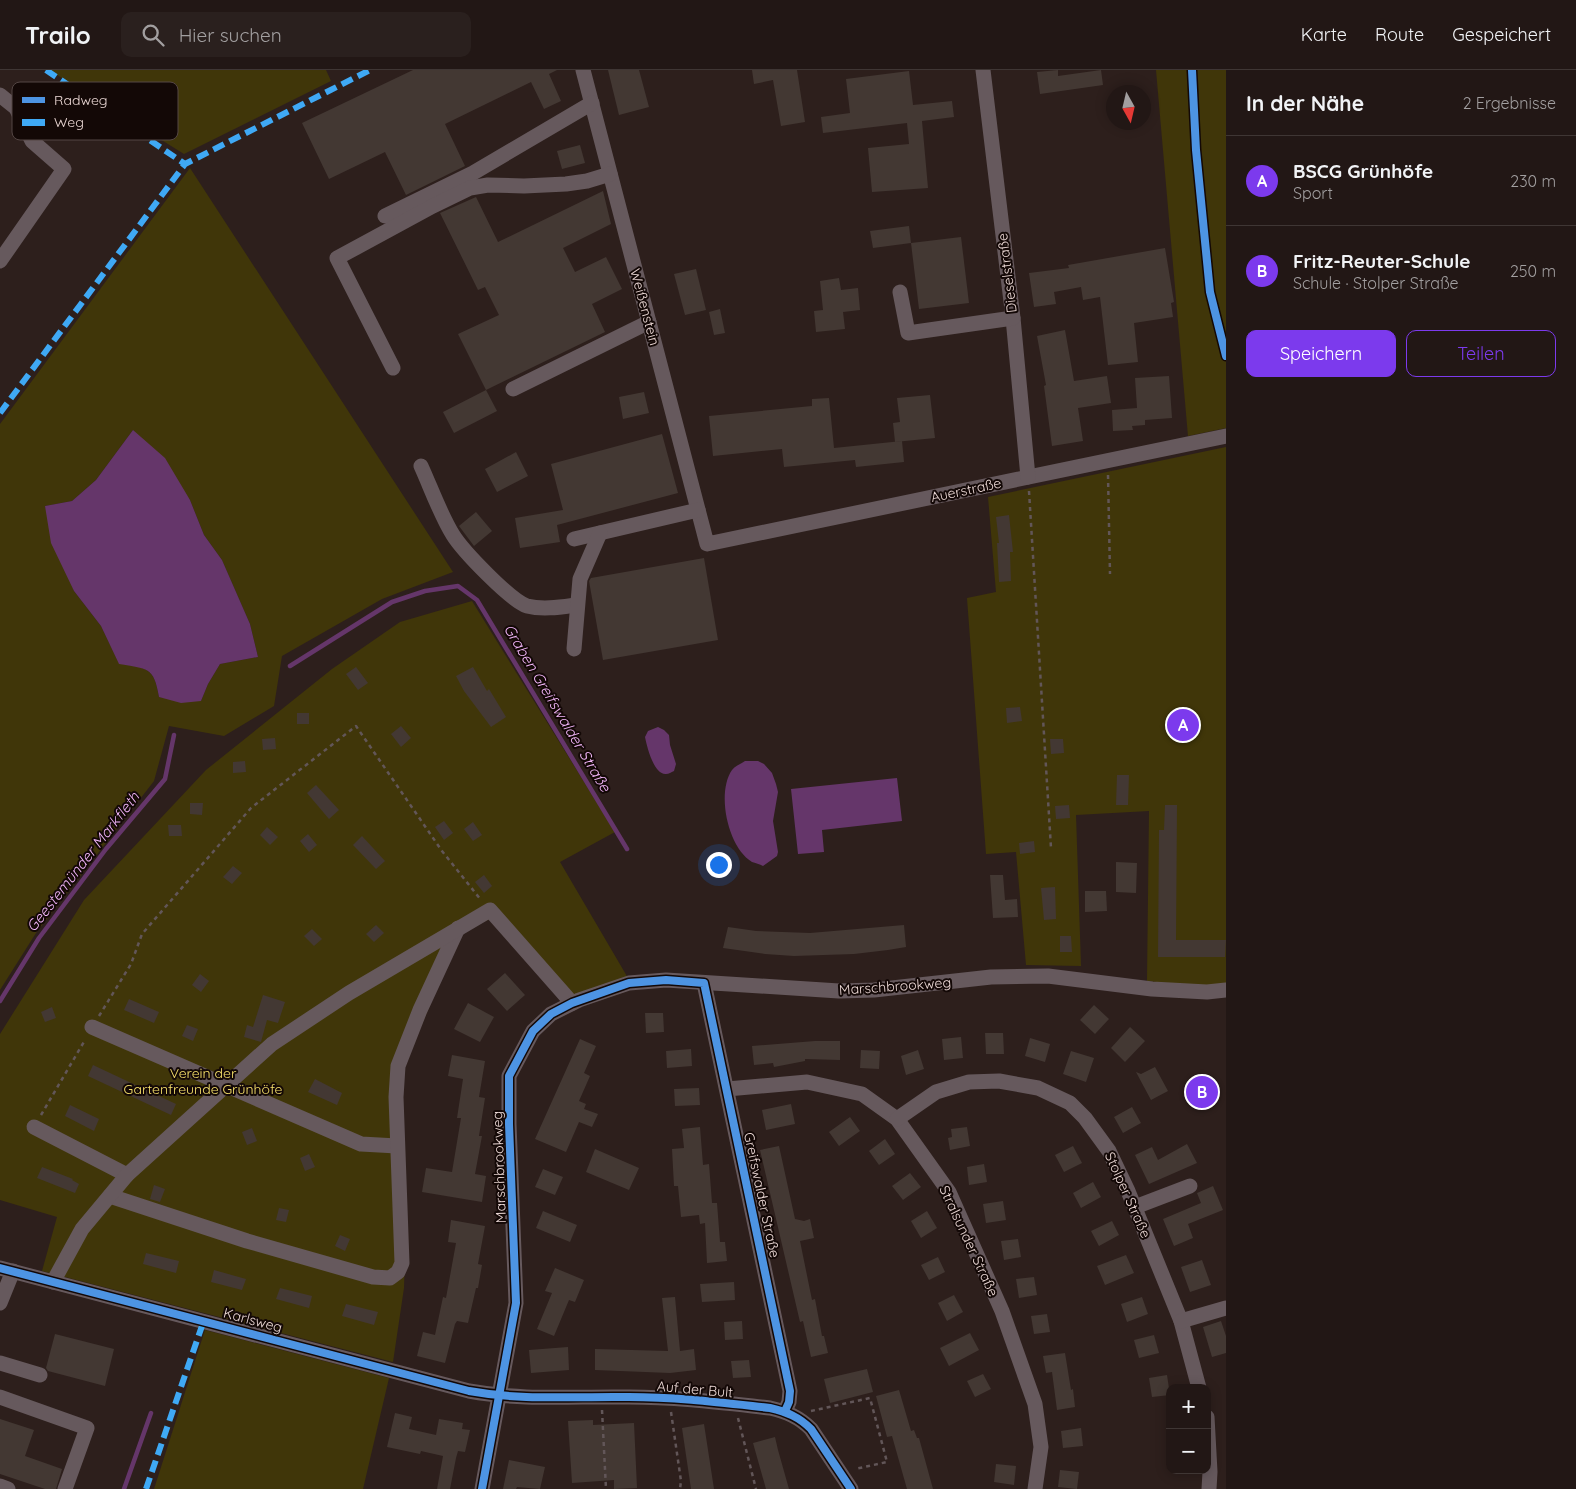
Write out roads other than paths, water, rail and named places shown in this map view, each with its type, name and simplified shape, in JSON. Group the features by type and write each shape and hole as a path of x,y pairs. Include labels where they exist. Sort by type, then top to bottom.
{"street":[{"name":"Weißenstein","path":"583,70 707,544"},
{"name":"Dieselstraße","path":"983,70 1013,318 1028,477"},
{"path":"0,95 12,105"},
{"path":"385,216 473,173 592,103"},
{"path":"0,261 64,169 32,140"},
{"path":"393,368 337,258 439,202 470,188 488,185 560,185 587,181 610,174"},
{"path":"900,292 908,333 1013,318"},
{"path":"513,389 648,322"},
{"name":"Auerstraße","path":"707,544 1226,436"},
{"path":"421,466 452,534 463,548 513,598 529,606 548,608 576,605"},
{"path":"574,539 698,510"},
{"path":"574,649 576,605 580,579 600,533"},
{"path":"53,1282 82,1229 127,1174 280,1039 349,993 490,910 572,1003"},
{"path":"110,1196 247,1241 373,1277 390,1278 398,1272 402,1263 396,1097 398,1066 420,1010 458,928"},
{"name":"Marschbrookweg","path":"482,1489 516,1303 509,1076 533,1031 551,1014 572,1003 629,983 666,980 839,991 874,990 991,977 1048,976 1152,989 1207,992 1226,990"},
{"name":"Greifswalder Straße","path":"704,982 790,1391 789,1413"},
{"path":"92,1027 361,1144 397,1146"},
{"name":"Stolper Straße","path":"897,1119 936,1092 969,1082 999,1081 1038,1088 1070,1103 1085,1118 1109,1151 1135,1207 1181,1321 1198,1384"},
{"name":"Stralsunder Straße","path":"727,1089 807,1082 862,1094 897,1119 949,1192 1002,1311 1035,1404 1041,1447 1035,1489"},
{"path":"34,1127 127,1174"},
{"path":"1135,1207 1190,1186"},
{"path":"0,1303 7,1269"},
{"name":"Karlsweg","path":"7,1269 469,1391 499,1396"},
{"path":"1181,1321 1226,1308"},
{"path":"0,1363 40,1375"},
{"name":"Auf der Bult","path":"499,1396 528,1398 601,1396 669,1398 789,1413"},
{"path":"0,1397 87,1428 65,1489"},
{"path":"789,1413 811,1429 851,1489"},
{"path":"1208,1429 1209,1489"},
{"path":"0,1486 8,1489"}],"waterway":[{"name":"Graben Greifswalder Straße","path":"290,666 392,602 425,591 458,586 477,600 627,849"},
{"name":"Geestemünder Markfleth","path":"0,1001 39,938 106,849 165,779 174,735"},
{"path":"124,1489 151,1413"}],"place":[{"name":"BSCG Grünhöfe","path":"1183,725"},
{"name":"Fritz-Reuter-Schule","path":"1202,1092"}],"park label":[{"name":"Verein der Gartenfreunde Grünhöfe","path":"203,1082"}]}
